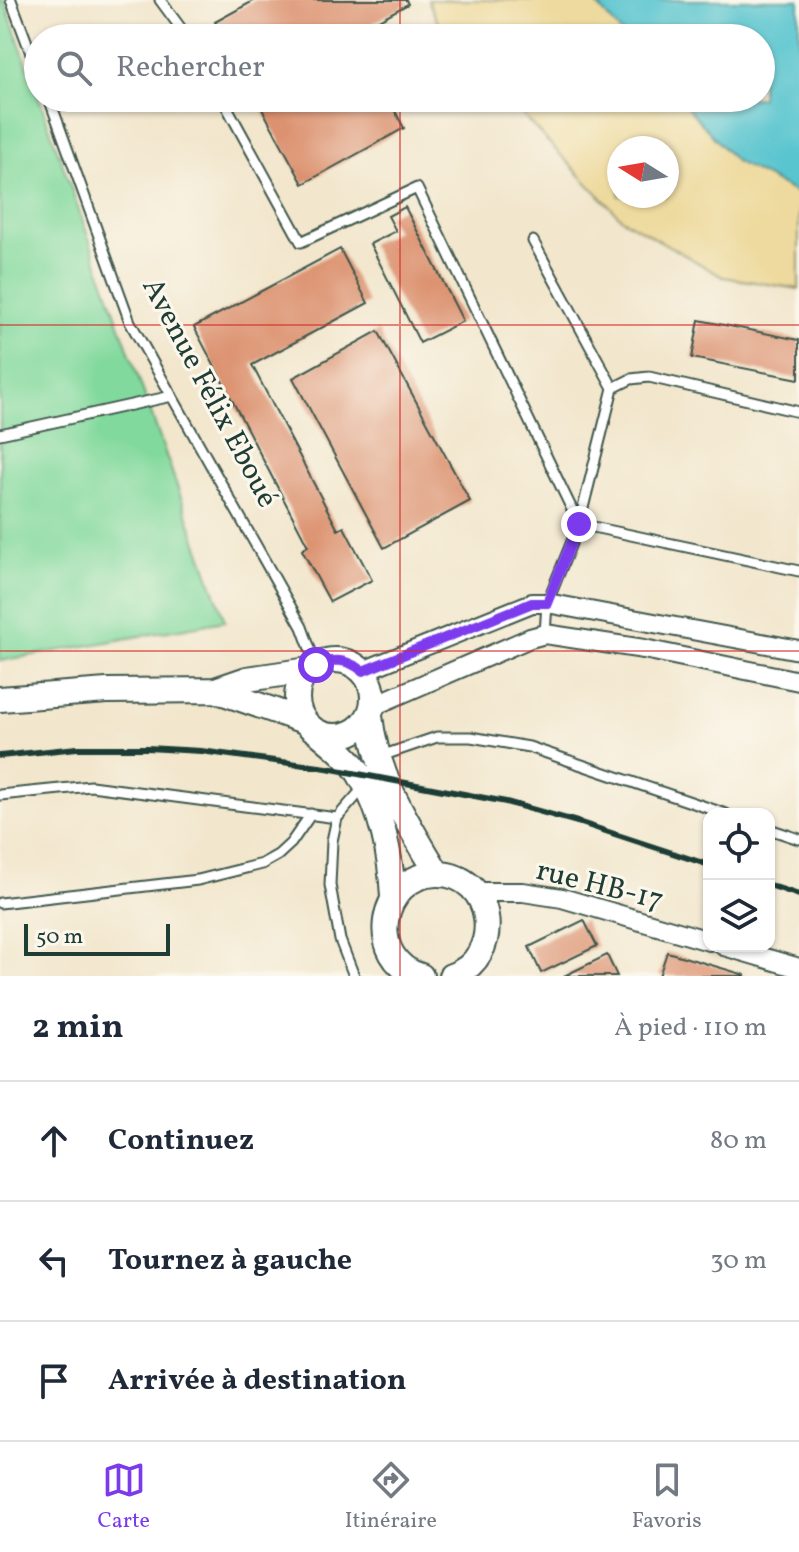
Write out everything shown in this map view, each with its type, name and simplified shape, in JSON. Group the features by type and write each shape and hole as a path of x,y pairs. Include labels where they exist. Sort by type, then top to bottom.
{"street":[{"path":"363,671 532,603 547,603 799,650"},
{"path":"215,690 343,736 363,726 372,711 530,638 545,634 644,649 799,681"},
{"path":"0,699 107,691 215,690 247,679 312,667 328,660 341,660 363,671 370,682 377,758 403,818 438,874"},
{"path":"312,667 302,679 297,700 312,727 350,761 366,785 386,844 393,897"},
{"path":"410,973 386,941 384,926 387,911 393,897 413,881 438,874 452,876 475,892 482,902 488,926 482,951 465,972"},
{"name":"rue HB-17","path":"475,892 523,892 562,898 703,939"},
{"path":"744,952 799,968"}],"lane":[{"path":"11,0 24,35"},
{"path":"160,0 178,24"},
{"name":"Avenue Félix Eboué","path":"54,112 127,314 302,627 312,667"},
{"path":"230,112 301,242 417,188 579,524"},
{"path":"533,241 613,388 579,524 547,603 545,634"},
{"path":"613,388 631,379 649,377 799,412"},
{"path":"0,434 172,396"},
{"path":"579,524 799,571"},
{"path":"377,758 437,737 471,737 529,747 708,808"},
{"path":"354,976 340,940 330,885 332,841 337,818 366,785"},
{"path":"0,795 91,786 337,818"},
{"path":"0,903 198,880 262,864 291,843 311,814"},
{"path":"775,831 799,839"}],"green space":[{"path":"0,0 4,0 24,56 24,112 44,112 225,621 0,661"}],"sand":[{"path":"428,0 593,0 614,24 440,24"},
{"path":"519,112 691,112 735,161 799,194 799,289 723,277 622,219 611,208 679,208 679,136 607,136 607,203"}],"water":[{"path":"593,0 799,0 799,194 735,161 691,112 775,112 775,24 614,24"}],"building":[{"path":"255,0 406,0 408,4 371,24 215,22"},
{"path":"264,112 395,112 404,128 303,184"},
{"path":"405,207 463,321 420,343 370,244 396,231 388,216"},
{"path":"340,249 368,303 252,365 338,530 344,527 372,580 330,602 302,550 308,546 194,327"},
{"path":"699,320 799,340 799,379 692,358"},
{"path":"378,331 470,501 384,548 293,378"},
{"path":"584,920 597,946 541,973 529,947"},
{"path":"667,952 745,975 745,976 659,976"},
{"path":"607,955 617,976 564,976"}],"railway":[{"path":"0,756 77,748 147,748 201,751 327,768 506,802 703,863"},
{"path":"775,887 799,895"}],"route":[{"path":"316,665 328,660 341,660 363,671 532,603 547,603 579,524"}]}
